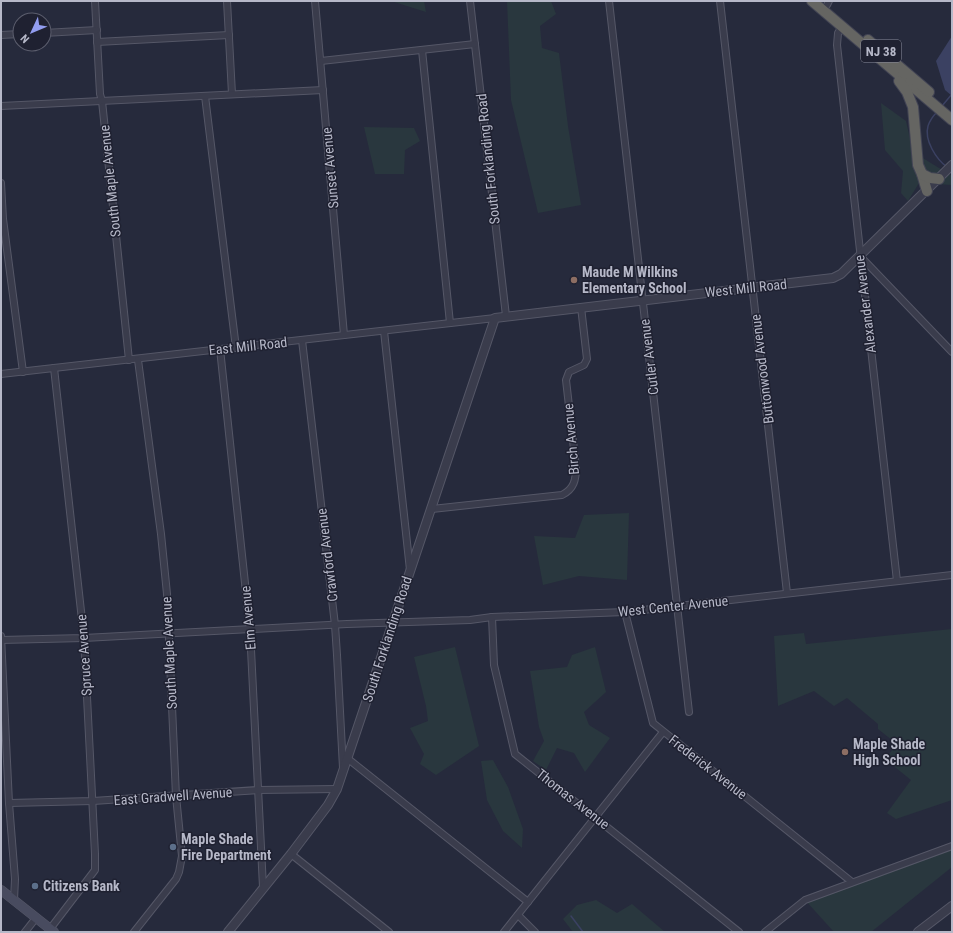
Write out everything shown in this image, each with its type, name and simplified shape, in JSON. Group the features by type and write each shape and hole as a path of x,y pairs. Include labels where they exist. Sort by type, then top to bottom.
{"highway":[{"name":"NJ 38","path":"812,1 888,66 944,108"},
{"name":"NJ 38","path":"826,2 944,108 952,120"},
{"path":"888,66 905,88 912,104 917,161 927,191"},
{"path":"922,174 930,178 942,176"}],"main road":[{"path":"1,890 52,930"}],"street":[{"name":"South Maple Avenue","path":"95,1 100,94 102,101 129,360"},
{"path":"227,1 232,94"},
{"name":"Sunset Avenue","path":"315,1 344,335"},
{"name":"South Forklanding Road","path":"470,1 506,316"},
{"name":"Cutler Avenue","path":"609,1 689,712"},
{"name":"Buttonwood Avenue","path":"720,1 787,593"},
{"name":"Alexander Avenue","path":"842,27 838,33 837,45 897,582"},
{"path":"52,33 96,30"},
{"path":"1,35 12,34"},
{"path":"97,42 228,35"},
{"path":"321,61 475,44"},
{"path":"422,50 450,323"},
{"path":"1,106 323,90"},
{"path":"205,96 236,348"},
{"name":"West Mill Road","path":"495,318 833,278 860,255 952,165"},
{"path":"1,183 3,219 23,372"},
{"path":"860,255 952,352"},
{"name":"Birch Avenue","path":"432,509 562,495 571,488 576,479 576,467 566,380 569,372 584,365 587,359 581,307"},
{"name":"South Forklanding Road","path":"228,932 291,854 328,805 337,789 495,318"},
{"name":"East Mill Road","path":"1,374 138,360 220,349 495,318"},
{"path":"384,331 410,571"},
{"name":"Crawford Avenue","path":"302,340 335,625 343,771"},
{"name":"Elm Avenue","path":"220,349 250,630 263,887"},
{"name":"South Maple Avenue","path":"134,932 176,879 182,856 176,796 166,588 161,534 138,360"},
{"name":"Spruce Avenue","path":"52,930 95,870 93,801 84,638 54,368"},
{"name":"West Center Avenue","path":"1,640 84,638 392,622 470,620 492,617 626,612 952,575"},
{"name":"Frederick Avenue","path":"626,612 650,716 653,723 852,882"},
{"name":"Thomas Avenue","path":"492,617 494,665 515,754 739,932"},
{"path":"1,636 9,803 15,879 14,900"},
{"path":"504,932 663,732"},
{"path":"347,758 528,902"},
{"name":"East Gradwell Avenue","path":"9,803 93,801 258,790 337,789"},
{"path":"765,932 805,900 952,846"},
{"path":"291,854 389,932"},
{"path":"918,932 952,906"},
{"path":"518,915 535,932"},
{"path":"25,932 36,918"}],"shaded area":[{"path":"391,1 424,1 426,12"},
{"path":"507,1 551,1 556,14 540,26 542,48 559,53 568,126 581,205 538,213 511,100"},
{"path":"881,103 906,121 913,152 952,176 952,185 919,183 908,201 901,193 903,171 885,150"},
{"path":"364,127 414,128 420,141 405,150 404,174 375,174"},
{"path":"629,513 627,580 579,576 543,585 534,536 575,538 584,515"},
{"path":"952,629 952,800 896,819 887,813 911,780 885,759 897,744 878,729 878,724 847,698 834,706 814,691 778,706 774,636 804,633 806,644"},
{"path":"455,647 479,746 436,775 420,764 424,754 410,728 428,721 426,706 414,657"},
{"path":"595,647 606,692 584,712 589,725 610,738 585,772 574,753 557,748 546,770 533,761 544,741 539,727 530,671 567,667 572,655"},
{"path":"493,760 508,787 523,829 522,848 503,831 487,800 481,761"},
{"path":"952,846 952,867 871,932 834,932 805,900"},
{"path":"596,900 617,913 632,904 665,932 573,932 563,919 577,905"}],"water":[{"path":"952,36 952,96 945,90 936,61"}],"waterway":[{"path":"942,106 952,94"},
{"path":"937,112 928,126 927,131 929,143 935,154 947,167"},
{"path":"571,916 583,932"}],"place":[{"name":"Maude M Wilkins Elementary School","path":"574,280"},
{"name":"Maple Shade High School","path":"845,752"},
{"name":"Maple Shade Fire Department","path":"173,847"},
{"name":"Citizens Bank","path":"35,886"}]}
